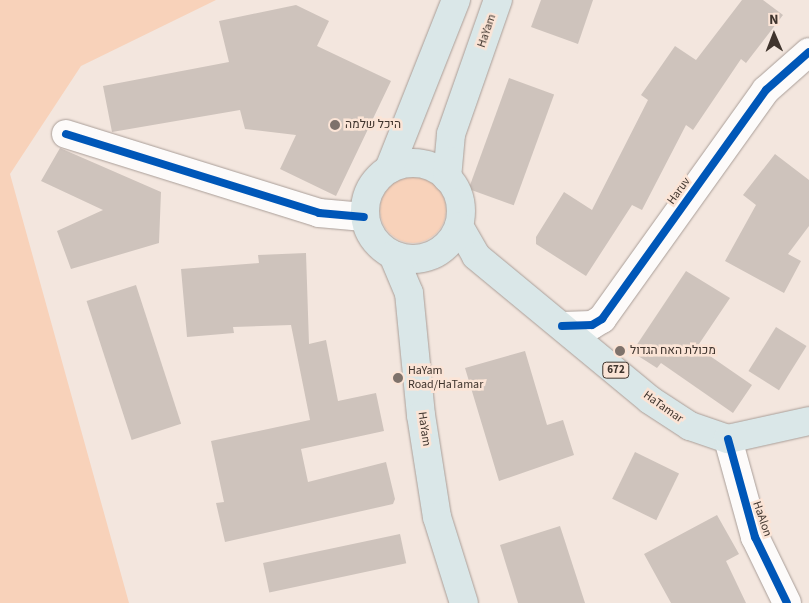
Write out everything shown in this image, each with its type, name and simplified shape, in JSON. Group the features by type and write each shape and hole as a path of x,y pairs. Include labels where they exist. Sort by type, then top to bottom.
{"main road":[{"path":"389,169 413,163 438,170 447,178 460,200 459,226 453,238 432,256 418,259 392,255 373,240 364,217 369,190 389,169 456,0"},
{"name":"HaYam","path":"447,178 451,134 498,0"},
{"name":"HaTamar","path":"459,226 476,256 650,400 690,426 728,438 809,421"},
{"name":"HaYam","path":"392,255 409,293 421,416 437,517 464,603"}],"street":[{"name":"Haruv","path":"562,326 592,325 602,319 766,90 809,52"},
{"path":"66,134 319,213 364,217"},
{"name":"HaAlon","path":"728,438 755,537 787,603"}],"shaded area":[{"path":"0,0 216,0 81,66 10,174 129,603 0,603"},
{"path":"407,177 419,177 431,182 441,192 446,204 444,223 431,238 419,243 407,243 395,238 385,228 380,216 380,204 385,192 395,182"}],"building":[{"path":"541,0 593,0 578,44 531,27"},
{"path":"742,0 763,0 783,15 746,63 741,59 693,130 686,125 642,210 632,205 586,276 536,244 536,237 564,192 592,210 648,100 641,95 675,46 696,60"},
{"path":"296,5 329,21 317,46 391,81 336,196 280,169 296,135 245,129 240,110 112,132 103,86 229,62 219,21"},
{"path":"509,78 554,94 514,205 469,189"},
{"path":"60,148 161,192 159,243 71,269 57,231 103,210 41,181"},
{"path":"775,154 809,180 809,226 788,254 801,261 784,293 725,261 756,205 743,195"},
{"path":"306,253 309,344 326,340 338,401 376,393 384,431 301,449 308,482 386,462 395,499 393,504 225,542 216,503 224,502 211,441 310,420 291,325 233,327 234,333 187,337 181,269 259,263 258,255"},
{"path":"686,271 730,298 697,347 752,385 733,413 661,363 657,368 632,352"},
{"path":"136,285 181,424 132,440 87,301"},
{"path":"776,327 807,346 779,390 748,371"},
{"path":"525,351 547,425 563,420 574,455 499,481 465,368"},
{"path":"635,452 679,473 656,520 612,499"},
{"path":"717,515 739,554 726,561 746,603 671,603 644,554"},
{"path":"560,526 585,603 518,603 500,545"},
{"path":"400,534 406,563 269,592 263,563"}],"cycle path":[{"path":"562,326 592,325 602,319 766,90 809,52"},
{"path":"66,134 319,213 364,217"},
{"path":"728,439 755,537 787,603"}],"place":[{"name":"היכל שלמה","path":"335,125"},
{"name":"מכולת האח הגדול","path":"620,351"},
{"name":"HaYam Road/HaTamar","path":"398,378"}]}
